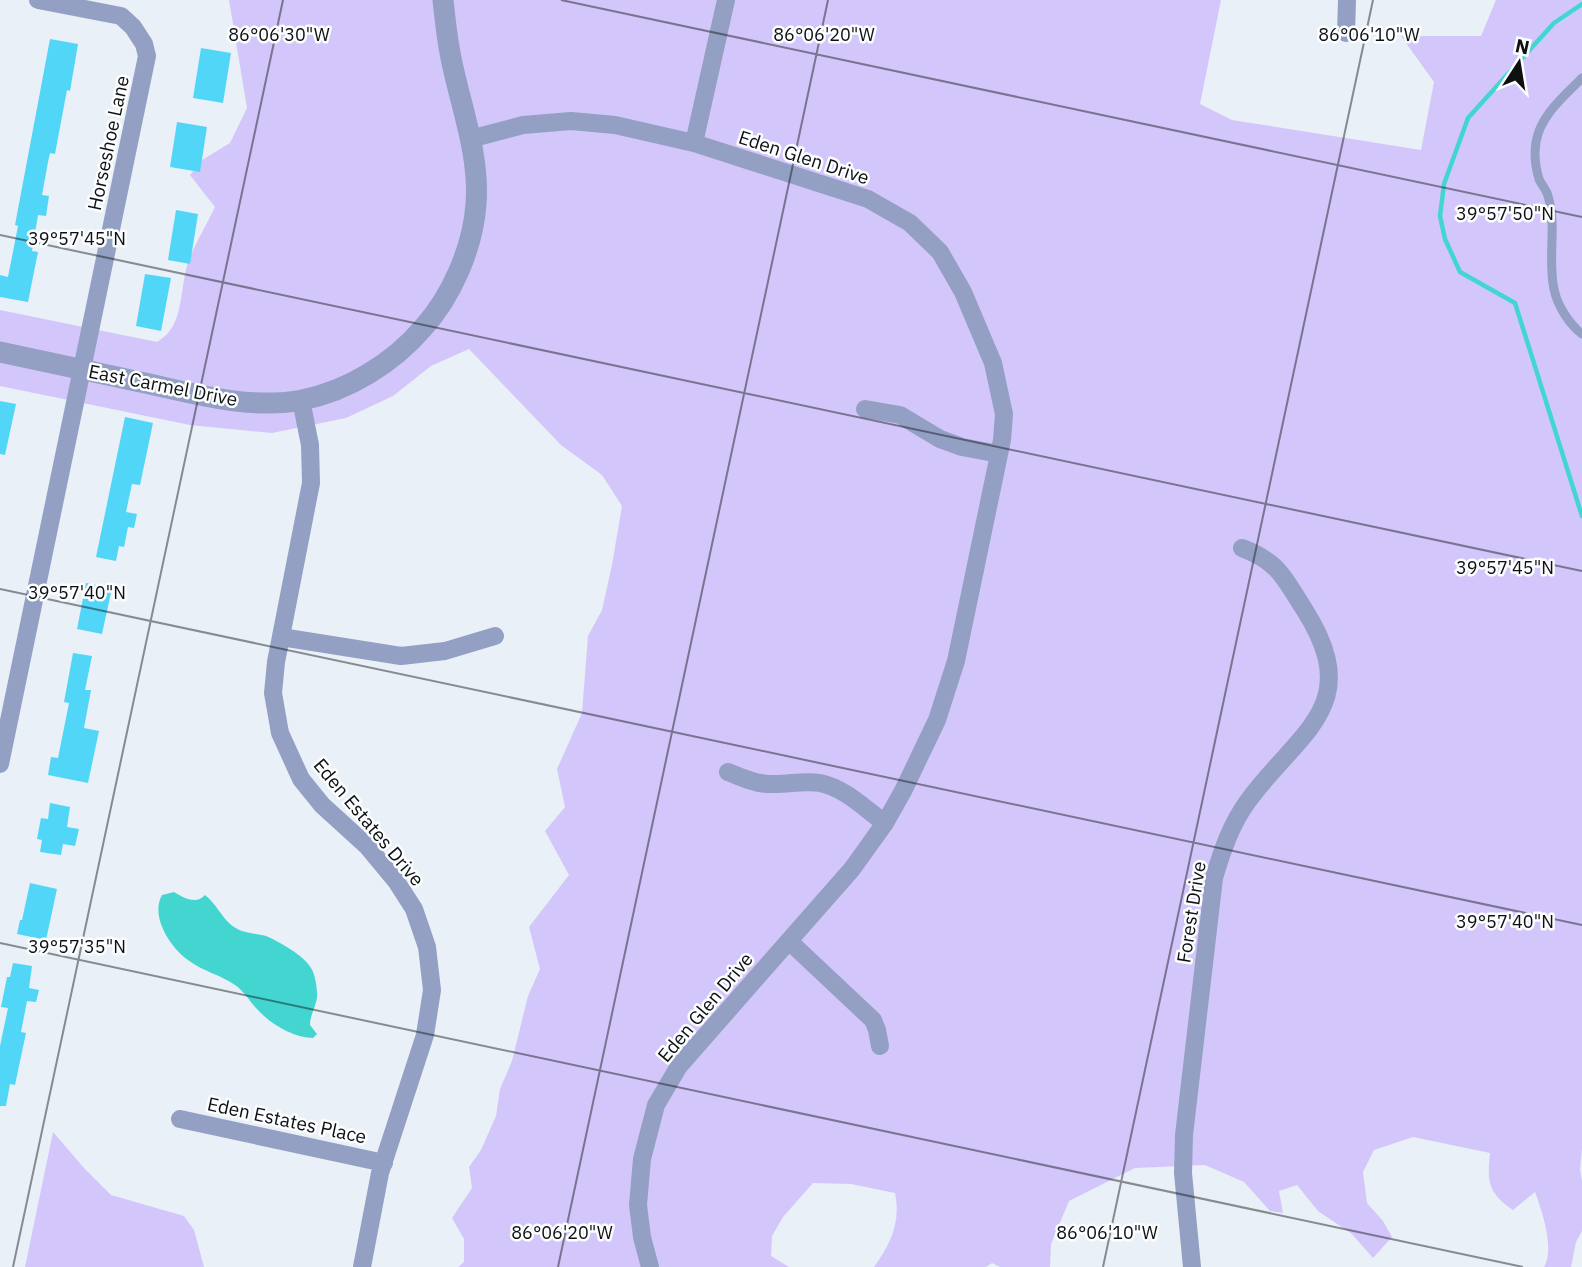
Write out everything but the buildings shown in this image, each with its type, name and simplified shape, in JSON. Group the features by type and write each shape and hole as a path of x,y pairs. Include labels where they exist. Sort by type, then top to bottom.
{"street":[{"name":"Horseshoe Lane","path":"0,764 147,56 144,44 134,27 121,16 38,0"},
{"name":"East Carmel Drive","path":"0,352 203,395 255,402 301,400 333,391 377,369 412,341 439,310 464,259 476,203 470,139 450,55 443,0"},
{"path":"694,143 726,0"},
{"path":"1346,33 1347,0"},
{"name":"Eden Glen Drive","path":"470,139 523,125 571,121 615,125 694,143 868,199 910,223 940,252 963,292 993,363 1004,414 999,454 956,661 937,720 885,823 852,869 679,1066 656,1105 642,1159 638,1205 642,1237 650,1267"},
{"name":"Eden Estates Drive","path":"301,400 310,445 310,483 275,662 274,709 280,733 301,779 322,805 367,846 396,881 414,909 427,947 432,990 425,1035 380,1173 362,1267"},
{"path":"865,409 900,415 940,439 962,447 999,454"},
{"name":"Forest Drive","path":"1192,1267 1183,1173 1184,1135 1214,878 1226,839 1248,801 1310,731 1322,708 1329,681 1328,659 1323,645 1313,623 1277,566 1259,554 1242,548"},
{"path":"281,637 401,656 445,651 495,636"},
{"path":"727,772 759,783 802,781 831,786 844,792 885,823"},
{"path":"789,942 873,1020 880,1046"},
{"name":"Eden Estates Place","path":"180,1119 384,1163"}],"lane":[{"path":"1582,78 1548,115 1536,140 1535,153 1539,180 1547,193 1553,229 1554,289 1570,323 1582,334"}],"shaded area":[{"path":"229,0 1221,0 1200,104 1232,120 1421,150 1434,82 1401,36 1481,36 1496,0 1582,0 1582,1231 1576,1242 1571,1267 1544,1267 1548,1240 1535,1192 1513,1210 1498,1198 1489,1179 1490,1153 1413,1137 1374,1150 1363,1172 1367,1203 1383,1221 1392,1237 1373,1258 1352,1234 1318,1211 1297,1185 1279,1191 1283,1213 1270,1211 1244,1182 1205,1165 1135,1168 1069,1201 1051,1244 1050,1267 1000,1267 992,1263 986,1267 874,1267 893,1232 897,1213 895,1193 851,1184 813,1183 783,1217 772,1236 771,1256 789,1267 458,1267 464,1262 464,1239 452,1218 472,1188 469,1167 481,1150 496,1116 500,1089 512,1061 528,996 540,969 529,927 569,875 545,831 565,807 557,769 582,713 588,636 602,610 622,506 602,475 561,445 469,349 431,366 393,396 346,418 272,433 190,425 0,386 0,310 157,342 167,335 173,326 186,268 215,207 190,175 202,160 230,143 247,108"},
{"path":"53,1132 111,1195 184,1216 194,1230 204,1267 25,1267"}],"water":[{"path":"174,892 194,900 205,895 234,927 271,938 308,963 314,974 317,991 310,1021 317,1034 313,1038 298,1036 275,1025 262,1015 235,985 199,967 181,954 164,930 158,912 162,895"}],"waterway":[{"path":"1582,4 1554,23 1468,118 1444,184 1440,216 1445,239 1460,272 1515,303 1582,516"}]}
